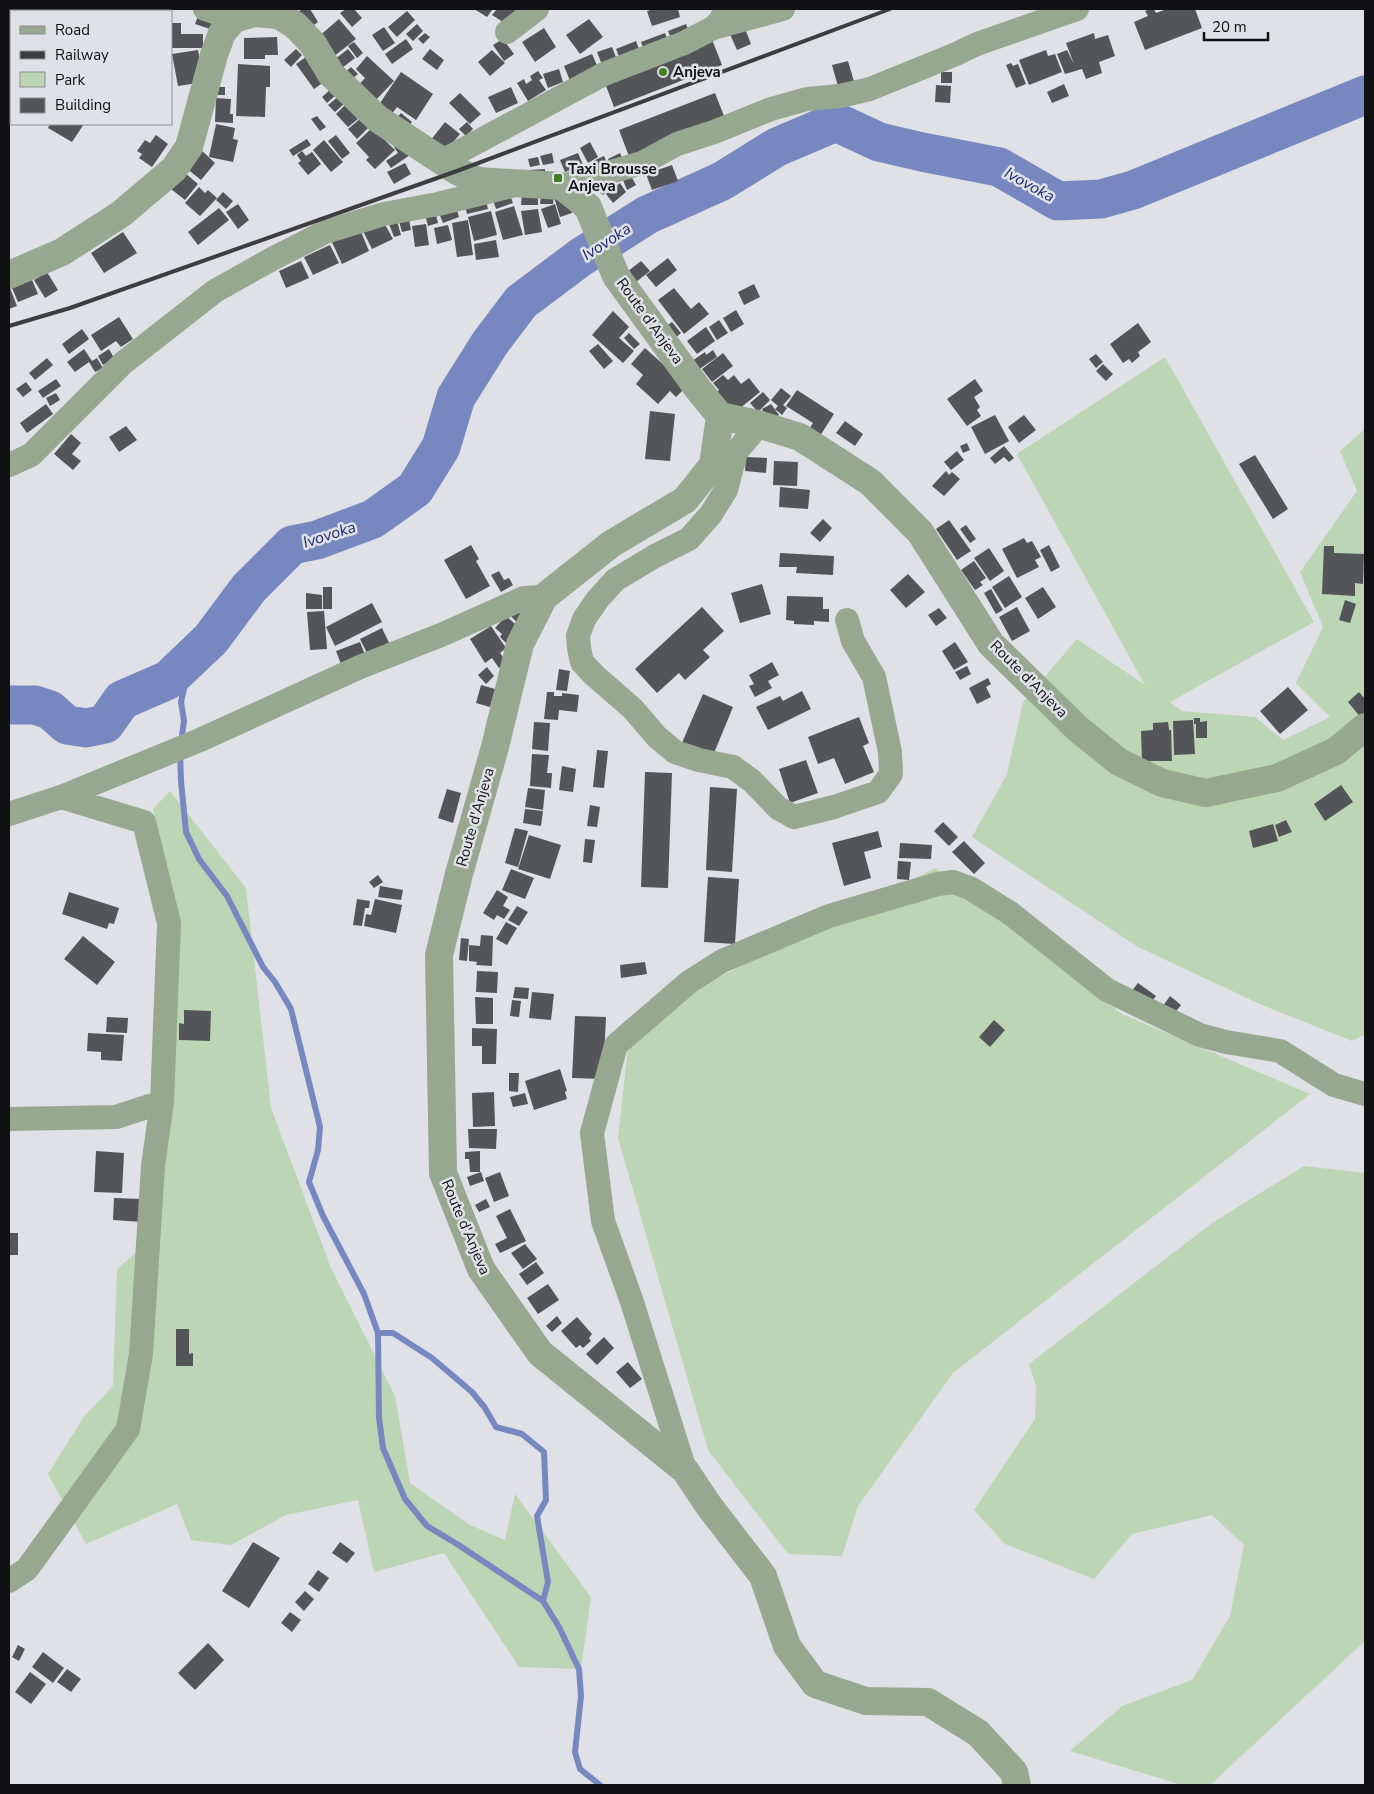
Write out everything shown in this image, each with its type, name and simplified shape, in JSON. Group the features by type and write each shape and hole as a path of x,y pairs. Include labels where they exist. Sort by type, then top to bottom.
{"street":[{"path":"205,9 234,19"},
{"path":"507,32 537,9"},
{"path":"442,160 604,74 684,43 720,18 782,9"},
{"path":"9,275 62,252 121,214 174,169 189,147 214,55 222,33 234,19 254,13 278,16 295,25 313,44 331,74 378,119 457,171 478,180 562,186 642,163 677,144 714,132 771,109 807,99 840,96 870,89 977,44 1077,9"},
{"path":"9,465 31,455 123,364 215,291 272,259 325,232 384,214 438,204 519,184"},
{"name":"Route d'Anjeva","path":"562,186 588,207 616,276 720,416 762,425 800,437 870,482 920,532 991,644 1078,729 1119,762 1162,783 1206,793 1277,778 1336,751 1365,726"},
{"name":"Route d'Anjeva","path":"720,416 713,465 685,500 611,544 544,597 520,644 495,747 459,874 439,955 443,1173 481,1269 540,1353 684,1470 709,1506 764,1576 787,1646 815,1684 866,1701 928,1702 978,1733 1014,1772 1017,1785"},
{"path":"762,425 753,432 736,452 726,490 711,514 689,538 615,580 598,599 584,619 578,636 582,662 594,675 633,708 657,737 675,752 699,760 733,767 752,782 778,808 794,817 834,807 878,792 891,774 890,752 874,677 854,642 847,620"},
{"path":"9,814 61,797 200,740 360,668 442,635 524,598 544,597"},
{"path":"9,1581 27,1569 128,1429 141,1354 153,1166 162,1102 169,924 144,822 61,797"},
{"path":"684,1470 632,1302 604,1221 592,1133 616,1046 689,982 722,960 829,916 938,884 953,882 970,888 1010,913 1107,990 1200,1035 1226,1042 1280,1051 1334,1085 1365,1108"},
{"path":"1334,1085 1365,1094"},
{"path":"9,1119 116,1117 162,1102"}],"green space":[{"path":"1165,357 1314,622 1170,702 1182,711 1255,717 1283,740 1330,717 1296,683 1323,627 1300,572 1357,491 1340,451 1365,429 1365,1034 1352,1041 1262,1005 1138,947 972,837 1007,774 1023,702 1077,639 1145,685 1017,454"},
{"path":"170,791 246,888 271,1108 331,1268 395,1396 410,1483 470,1525 505,1540 515,1494 591,1597 581,1669 519,1667 444,1553 374,1572 358,1500 286,1515 231,1545 191,1540 177,1504 86,1544 48,1474 83,1418 113,1386 117,1269 159,1233 175,906 153,809"},
{"path":"935,868 1122,1014 1310,1094 953,1373 858,1506 842,1556 788,1554 708,1450 618,1138 628,1048 688,993"},
{"path":"1304,1166 1365,1173 1365,1641 1210,1785 1182,1785 1070,1751 1122,1706 1192,1680 1230,1616 1244,1545 1212,1515 1132,1534 1094,1579 1005,1544 974,1510 1035,1419 1036,1386 1029,1364 1212,1223"}],"building":[{"path":"303,9 310,9 318,22 307,30 296,13"},
{"path":"346,9 354,9 362,18 352,27 340,13"},
{"path":"474,9 493,9 487,17"},
{"path":"497,9 516,10 506,24 492,15"},
{"path":"654,9 678,9 680,17 652,26 647,11"},
{"path":"1154,9 1156,13 1167,9 1195,9 1202,28 1145,50 1134,22 1148,16 1145,11"},
{"path":"200,11 218,17 213,30 195,24"},
{"path":"407,11 415,20 397,37 388,27"},
{"path":"339,19 356,39 333,57 317,38"},
{"path":"589,19 603,37 580,54 566,35"},
{"path":"172,23 181,23 181,34 203,34 203,48 172,48"},
{"path":"417,24 423,31 413,41 406,34"},
{"path":"686,24 691,37 673,44 668,31"},
{"path":"9,25 10,56 9,56"},
{"path":"744,26 751,44 737,50 729,32"},
{"path":"384,27 395,43 383,51 372,35"},
{"path":"544,28 556,47 535,62 522,42"},
{"path":"425,33 430,37 423,44 418,39"},
{"path":"665,33 670,47 646,56 641,42"},
{"path":"1094,33 1095,39 1108,35 1115,56 1099,62 1102,73 1086,79 1082,69 1065,74 1057,54 1067,50 1074,64 1066,43"},
{"path":"277,37 278,55 265,55 265,59 244,59 244,38"},
{"name":"Anjeva","path":"711,37 722,65 614,107 603,78"},
{"path":"406,39 413,49 392,64 385,54"},
{"path":"503,39 514,54 504,61 493,45"},
{"path":"636,41 641,54 621,62 616,49"},
{"path":"354,42 363,53 357,58 348,46"},
{"path":"612,47 619,65 604,70 597,52"},
{"path":"296,49 302,55 291,67 284,60"},
{"path":"348,49 355,58 342,68 335,59"},
{"path":"430,49 444,60 437,70 422,59"},
{"path":"198,50 204,82 178,86 172,54"},
{"path":"492,50 505,63 490,76 478,62"},
{"path":"1046,50 1048,56 1055,54 1062,72 1029,85 1019,60"},
{"path":"592,54 600,72 571,83 564,66"},
{"path":"367,56 394,81 373,103 356,88 365,78 356,69"},
{"path":"306,57 324,82 314,89 296,64"},
{"path":"848,61 855,85 839,90 832,65"},
{"path":"1011,63 1013,66 1018,64 1026,84 1016,88 1006,65"},
{"path":"238,64 270,66 270,87 266,87 265,117 236,116"},
{"path":"351,67 358,74 349,82 342,75"},
{"path":"559,69 563,82 548,88 543,74"},
{"path":"538,71 543,78 539,80 546,90 528,101 517,83 524,79 526,84 532,80 530,76"},
{"path":"401,72 433,94 416,120 397,107 391,115 378,106"},
{"path":"941,72 952,72 952,83 941,83"},
{"path":"1064,84 1069,96 1052,103 1047,92"},
{"path":"936,85 951,86 950,103 935,102"},
{"path":"217,87 225,87 225,95 217,95"},
{"path":"511,87 518,103 496,113 488,97"},
{"path":"332,88 337,94 327,103 322,97"},
{"path":"460,93 481,114 470,124 449,103"},
{"path":"715,93 726,121 630,159 619,130"},
{"path":"339,96 345,103 335,112 328,105"},
{"path":"216,98 231,99 230,114 233,114 233,123 215,122"},
{"path":"345,105 358,119 348,127 336,114"},
{"path":"401,113 412,122 406,129 395,120"},
{"path":"317,116 326,127 320,131 311,119"},
{"path":"361,118 369,127 357,139 348,129"},
{"path":"445,122 460,134 445,152 430,141"},
{"path":"467,122 473,129 466,136 459,129"},
{"path":"216,124 235,128 233,139 238,140 233,162 209,157"},
{"path":"50,125 83,125 72,142 48,128"},
{"path":"372,128 395,150 375,169 366,160 369,157 356,143"},
{"path":"156,135 168,144 152,167 139,158 142,154 137,151 145,140 150,143"},
{"path":"336,135 350,153 342,159 328,141"},
{"path":"307,139 311,145 293,156 289,150"},
{"path":"324,140 343,162 331,172 313,150"},
{"path":"401,142 410,155 391,168 386,161 398,153 394,147"},
{"path":"590,142 598,157 588,163 580,148"},
{"path":"201,150 215,163 201,180 186,168"},
{"path":"302,151 306,156 312,152 321,164 308,175 298,163 301,161 297,155"},
{"path":"552,153 554,163 543,165 540,156"},
{"path":"578,153 583,165 565,172 560,160"},
{"path":"620,153 623,159 611,165 608,159"},
{"path":"604,156 608,165 596,171 591,162"},
{"path":"538,157 540,165 530,167 528,159"},
{"path":"405,163 411,174 394,184 387,172"},
{"path":"672,165 678,181 652,190 646,174"},
{"path":"545,169 545,177 529,178 529,170"},
{"path":"185,173 198,184 185,200 171,189"},
{"path":"631,176 636,185 627,190 623,180"},
{"path":"606,183 611,188 603,195 598,190"},
{"path":"620,183 626,192 613,203 606,194"},
{"path":"199,187 205,193 208,190 217,198 200,216 185,203"},
{"path":"223,192 233,201 226,209 216,200"},
{"path":"522,193 538,194 538,205 521,205"},
{"path":"541,194 554,195 553,204 540,204"},
{"path":"510,195 513,203 496,209 493,200"},
{"path":"554,197 569,203 572,213 560,217"},
{"path":"486,201 488,209 467,214 465,206"},
{"path":"238,204 249,220 238,229 226,212"},
{"path":"555,204 561,224 548,228 541,209"},
{"path":"514,206 523,235 503,240 495,212"},
{"path":"456,207 459,217 443,223 439,213"},
{"path":"219,208 229,220 198,245 188,232"},
{"path":"538,209 542,232 525,235 521,211"},
{"path":"435,211 438,223 428,226 425,214"},
{"path":"491,211 497,235 474,241 468,217"},
{"path":"409,219 411,230 402,232 399,221"},
{"path":"468,220 473,255 457,257 452,223"},
{"path":"383,221 393,239 372,249 363,231"},
{"path":"397,221 401,235 394,237 389,224"},
{"path":"426,224 429,245 415,247 412,226"},
{"path":"448,225 452,240 437,244 434,228"},
{"path":"359,227 369,251 342,264 331,240"},
{"path":"123,232 137,253 104,273 91,253"},
{"path":"496,240 499,257 476,260 474,244"},
{"path":"330,245 339,263 313,275 304,257"},
{"path":"668,258 677,270 656,287 646,275"},
{"path":"301,261 309,278 286,288 279,271"},
{"path":"641,261 650,271 636,282 627,272"},
{"path":"47,272 58,290 45,298 34,280"},
{"path":"32,280 38,294 18,302 12,288"},
{"path":"754,284 760,297 744,305 738,292"},
{"path":"9,288 17,306 9,309"},
{"path":"674,288 691,309 699,302 709,314 684,334 658,300"},
{"path":"736,310 744,324 731,332 723,318"},
{"path":"613,311 629,327 619,338 634,351 623,363 592,335"},
{"path":"119,317 133,339 121,347 116,341 101,351 91,335"},
{"path":"719,320 728,333 717,340 709,327"},
{"path":"672,322 681,333 674,339 665,327"},
{"path":"1138,323 1151,342 1138,352 1140,356 1132,363 1129,359 1123,363 1110,344"},
{"path":"706,327 715,341 697,354 687,341"},
{"path":"82,329 89,339 69,354 62,344"},
{"path":"629,333 640,344 634,349 624,338"},
{"path":"598,344 613,361 604,369 589,351"},
{"path":"645,348 676,376 689,384 676,397 670,391 658,404 636,384 643,375 631,364"},
{"path":"84,349 92,361 97,358 103,368 95,372 89,362 75,372 67,362"},
{"path":"109,349 114,358 103,365 98,356"},
{"path":"713,350 717,357 698,370 692,361 705,352 706,355"},
{"path":"723,353 733,366 712,382 702,369"},
{"path":"1096,354 1103,362 1096,368 1089,359"},
{"path":"47,358 53,365 35,380 29,373"},
{"path":"1103,364 1113,374 1106,381 1096,371"},
{"path":"723,375 728,380 734,375 741,384 749,378 760,392 734,413 715,393 719,390 713,383"},
{"path":"56,379 61,386 43,398 38,391"},
{"path":"975,379 983,391 974,397 980,407 977,410 981,416 967,426 947,399"},
{"path":"26,382 32,390 23,397 16,389"},
{"path":"781,388 791,396 783,405 787,408 782,415 775,409 778,406 771,400"},
{"path":"797,390 834,414 818,439 807,432 813,423 786,406"},
{"path":"763,392 770,400 758,412 750,403"},
{"path":"56,393 60,400 50,406 46,398"},
{"path":"46,404 53,414 27,433 20,423"},
{"path":"771,404 779,415 769,421 762,409"},
{"path":"650,411 675,414 670,461 645,459"},
{"path":"995,415 1009,441 985,454 971,427"},
{"path":"1024,415 1036,430 1019,443 1008,427"},
{"path":"845,421 863,434 855,446 836,433"},
{"path":"126,426 137,440 119,452 109,437"},
{"path":"71,434 81,443 72,454 81,461 73,470 54,454"},
{"path":"967,443 970,450 963,453 960,446"},
{"path":"1004,446 1014,458 1009,462 1004,457 995,464 990,458"},
{"path":"957,451 964,460 951,470 944,462"},
{"path":"1255,455 1288,509 1273,519 1239,464"},
{"path":"746,457 767,458 766,473 745,471"},
{"path":"774,461 798,462 797,486 773,485"},
{"path":"946,471 949,475 952,472 960,479 944,496 932,486"},
{"path":"780,487 810,490 808,509 779,507"},
{"path":"823,519 832,528 820,542 810,533"},
{"path":"949,520 971,551 957,560 936,529"},
{"path":"966,525 976,539 970,543 960,529"},
{"path":"1024,538 1027,543 1032,541 1041,557 1035,560 1039,567 1017,578 1002,549"},
{"path":"471,545 479,559 476,561 490,586 466,599 444,560"},
{"path":"1049,545 1060,567 1051,572 1040,550"},
{"path":"1324,546 1334,546 1334,553 1364,554 1363,584 1355,583 1355,596 1322,594"},
{"path":"989,548 1004,571 990,581 974,558"},
{"path":"780,553 834,556 833,575 796,573 797,567 779,567"},
{"path":"974,561 986,578 980,582 983,585 975,590 961,570"},
{"path":"499,571 504,580 509,578 513,585 501,592 491,575"},
{"path":"908,574 925,592 906,608 890,590"},
{"path":"1009,576 1022,597 1005,608 992,587"},
{"path":"762,584 771,614 740,623 731,593"},
{"path":"323,587 332,587 332,609 323,609"},
{"path":"1043,587 1056,607 1038,619 1025,598"},
{"path":"991,589 1003,610 996,614 984,593"},
{"path":"306,593 322,595 322,609 306,609"},
{"path":"787,596 823,597 823,609 829,609 829,622 814,621 814,625 794,624 794,621 786,620"},
{"path":"1345,600 1356,604 1350,623 1339,620"},
{"path":"372,603 382,622 335,646 326,627"},
{"path":"702,607 724,631 703,650 710,657 685,680 679,673 657,693 635,669"},
{"path":"1017,607 1030,631 1012,641 999,617"},
{"path":"939,608 947,618 936,626 928,615"},
{"path":"523,609 521,627 510,615"},
{"path":"324,611 327,649 310,650 307,612"},
{"path":"506,616 521,629 507,644 500,637 502,634 495,628"},
{"path":"491,626 506,648 500,653 507,663 499,668 492,658 485,663 470,639"},
{"path":"382,628 392,649 370,659 360,639"},
{"path":"360,642 367,660 343,669 336,651"},
{"path":"955,642 968,662 954,670 942,651"},
{"path":"772,662 779,675 768,681 772,688 755,697 749,686 754,684 749,675"},
{"path":"967,666 971,674 960,680 955,672"},
{"path":"487,667 494,676 486,684 478,675"},
{"path":"559,669 570,671 567,691 556,690"},
{"path":"988,678 991,684 986,687 991,697 977,704 969,688"},
{"path":"481,685 495,689 490,707 476,703"},
{"path":"1288,687 1308,710 1280,734 1260,711"},
{"path":"802,691 811,709 768,730 756,707 780,696 783,701"},
{"path":"547,692 554,692 554,696 562,696 562,693 579,695 577,712 559,710 558,720 544,719"},
{"path":"1359,692 1365,699 1365,716 1362,719 1348,702"},
{"path":"703,694 733,707 712,758 681,745"},
{"path":"859,717 869,743 863,746 874,772 845,784 834,758 818,764 808,737"},
{"path":"1194,718 1200,718 1200,722 1207,721 1207,738 1196,738"},
{"path":"1193,720 1195,754 1174,755 1173,721"},
{"path":"534,722 550,723 548,751 532,749"},
{"path":"1168,722 1169,730 1171,730 1172,761 1142,761 1141,731 1153,730 1153,723"},
{"path":"597,750 608,751 604,788 593,787"},
{"path":"532,754 549,755 547,773 552,773 551,788 530,786"},
{"path":"806,760 818,793 790,803 779,769"},
{"path":"562,766 576,769 573,792 559,790"},
{"path":"645,772 672,773 668,888 641,887"},
{"path":"1341,785 1353,802 1325,821 1314,804"},
{"path":"710,787 737,789 732,872 706,870"},
{"path":"528,788 545,790 543,810 525,807"},
{"path":"447,789 461,793 453,823 438,818"},
{"path":"590,805 600,807 597,827 587,826"},
{"path":"525,809 543,811 541,826 523,823"},
{"path":"1286,820 1292,832 1279,837 1275,825"},
{"path":"943,822 958,837 949,846 934,831"},
{"path":"1273,824 1278,841 1253,848 1249,831"},
{"path":"515,828 528,831 518,867 505,863"},
{"path":"878,831 882,847 864,852 871,878 844,886 832,843"},
{"path":"529,835 561,845 550,879 518,869"},
{"path":"585,839 595,840 592,863 583,862"},
{"path":"964,841 985,863 974,874 952,852"},
{"path":"900,843 932,845 931,859 899,858"},
{"path":"898,861 911,862 909,880 897,879"},
{"path":"511,869 534,878 525,899 502,890"},
{"path":"378,875 383,882 374,888 369,882"},
{"path":"708,877 739,879 735,944 704,942"},
{"path":"380,886 403,890 401,900 378,897"},
{"path":"497,890 508,897 503,906 510,910 504,919 497,915 494,920 483,913"},
{"path":"69,892 119,908 114,924 109,923 107,929 62,914"},
{"path":"357,899 370,901 369,908 365,908 362,926 353,925"},
{"path":"375,899 402,905 396,933 364,926 366,914 371,915"},
{"path":"517,906 528,912 519,926 508,920"},
{"path":"506,922 517,928 507,945 496,939"},
{"path":"481,935 493,936 492,966 476,965 477,962 469,961 469,945 480,946"},
{"path":"83,936 115,962 97,985 64,959"},
{"path":"461,938 469,939 467,961 459,960"},
{"path":"645,962 647,974 621,978 620,965"},
{"path":"477,971 498,972 497,993 476,992"},
{"path":"1138,983 1156,996 1148,1006 1131,992"},
{"path":"515,987 529,988 528,999 513,998"},
{"path":"532,992 554,994 551,1020 529,1018"},
{"path":"1170,996 1181,1005 1174,1014 1163,1006"},
{"path":"475,997 493,998 493,1024 476,1024"},
{"path":"512,1000 521,1001 519,1017 510,1016"},
{"path":"184,1010 211,1011 210,1041 179,1040 179,1023 184,1024"},
{"path":"575,1016 606,1017 603,1079 572,1078"},
{"path":"107,1017 128,1018 127,1033 106,1032"},
{"path":"994,1020 1005,1030 990,1047 979,1037"},
{"path":"472,1028 497,1029 496,1064 482,1064 482,1046 472,1046"},
{"path":"88,1033 124,1035 122,1061 101,1060 101,1052 87,1051"},
{"path":"560,1069 567,1091 565,1092 567,1099 534,1110 525,1081"},
{"path":"509,1073 519,1073 518,1092 509,1091"},
{"path":"494,1092 495,1126 473,1127 472,1093"},
{"path":"525,1093 528,1104 513,1107 510,1097"},
{"path":"468,1129 497,1129 496,1149 469,1148"},
{"path":"96,1151 124,1153 122,1193 94,1192"},
{"path":"480,1151 480,1172 470,1172 469,1159 465,1159 465,1152"},
{"path":"481,1172 484,1181 470,1186 467,1177"},
{"path":"500,1172 509,1196 494,1202 485,1178"},
{"path":"114,1198 143,1199 142,1222 113,1220"},
{"path":"486,1199 490,1207 479,1212 475,1205"},
{"path":"510,1209 526,1241 500,1253 495,1244 507,1238 496,1216"},
{"path":"9,1233 18,1233 18,1255 9,1255"},
{"path":"525,1244 537,1259 523,1269 511,1253"},
{"path":"536,1262 544,1273 527,1285 519,1274"},
{"path":"548,1284 559,1300 538,1314 527,1298"},
{"path":"557,1316 562,1323 552,1332 546,1326"},
{"path":"577,1317 592,1334 589,1338 591,1341 583,1348 580,1345 576,1348 561,1331"},
{"path":"176,1329 189,1329 189,1354 193,1353 193,1366 176,1366"},
{"path":"604,1337 614,1348 597,1365 586,1354"},
{"path":"628,1362 642,1379 630,1388 616,1372"},
{"path":"253,1542 280,1558 249,1608 222,1591"},
{"path":"340,1542 355,1553 347,1563 332,1553"},
{"path":"318,1570 329,1578 319,1592 308,1584"},
{"path":"305,1591 314,1599 304,1611 295,1602"},
{"path":"290,1612 301,1620 292,1632 281,1623"},
{"path":"208,1643 224,1660 195,1690 178,1673"},
{"path":"18,1645 25,1649 19,1661 12,1657"},
{"path":"43,1652 64,1668 53,1683 32,1667"},
{"path":"67,1669 81,1679 71,1692 57,1682"},
{"path":"30,1672 46,1684 31,1704 15,1692"}],"waterway":[{"name":"Ivovoka","path":"9,705 35,705 50,710 67,725 86,728 105,724 122,700 168,680 211,639 249,588 292,545 317,540 373,519 415,489 441,447 456,397 490,343 521,302 581,257 647,215 722,181 777,147 836,122 879,142 999,167 1058,201 1101,199 1133,190 1365,95"},
{"path":"181,743 184,721 181,702 191,658"},
{"path":"180,753 186,832 199,859 227,896 263,967 275,982 291,1009 320,1127 318,1150 309,1182 323,1216 364,1294 378,1333 379,1418 383,1448 405,1499 427,1526 543,1601 559,1627 579,1669 581,1696 575,1752 580,1769 600,1785"},
{"path":"378,1333 393,1333 432,1358 472,1392 485,1408 496,1427 522,1434 544,1452 546,1500 537,1516 548,1582 543,1601"}],"railway":[{"path":"9,326 70,308 457,171 890,9"}],"place":[{"name":"Anjeva","path":"663,72"},
{"name":"Taxi Brousse Anjeva","path":"558,178"}]}
